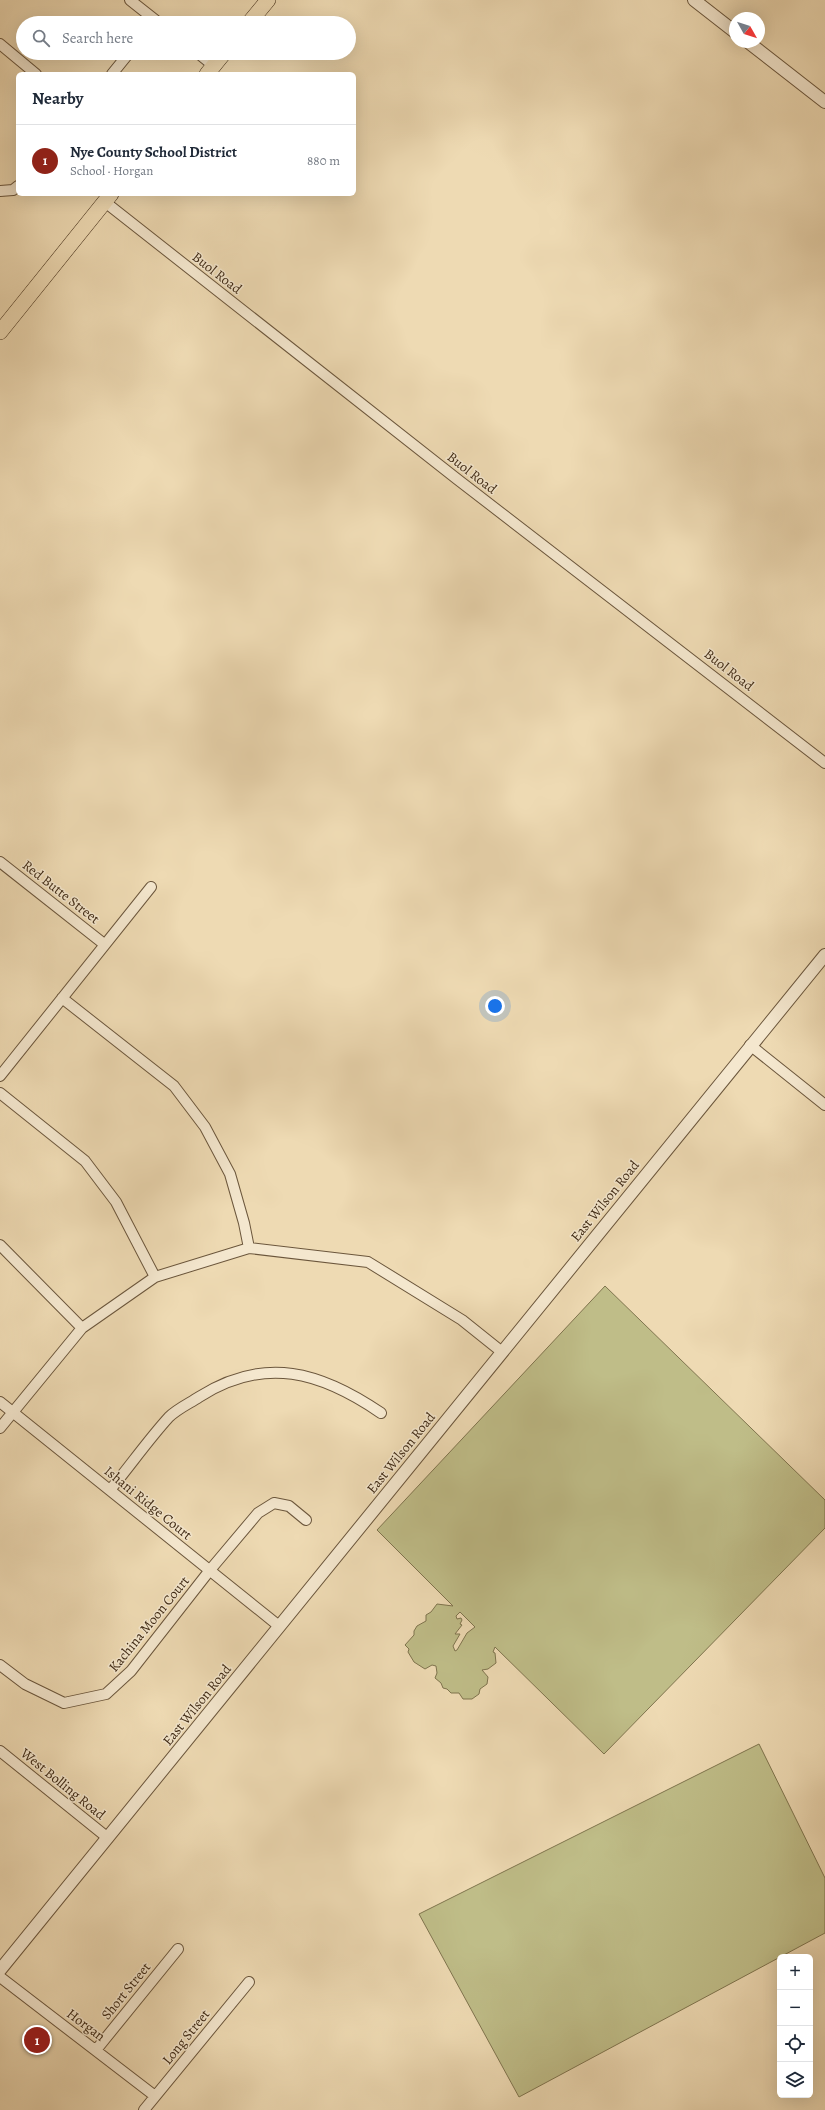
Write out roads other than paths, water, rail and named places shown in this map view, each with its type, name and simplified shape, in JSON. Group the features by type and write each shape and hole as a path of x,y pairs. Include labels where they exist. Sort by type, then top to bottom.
{"main road":[{"path":"255,16 268,0"},
{"path":"211,70 219,60"},
{"path":"0,332 108,198"}],"street":[{"path":"130,0 149,16"},
{"path":"694,0 729,27"},
{"path":"0,44 16,57"},
{"path":"756,48 825,102"},
{"path":"19,60 34,72"},
{"path":"114,72 123,60"},
{"path":"203,60 211,70"},
{"path":"0,191 13,190 16,188"},
{"name":"Buol Road","path":"108,198 469,488 825,763"},
{"name":"Red Butte Street","path":"0,862 104,944"},
{"path":"0,1076 151,887"},
{"name":"East Wilson Road","path":"0,1970 750,1045 825,955"},
{"path":"62,998 174,1086 200,1121 230,1174 244,1223 249,1248"},
{"path":"750,1045 825,1105"},
{"path":"0,1093 84,1161 116,1202 155,1277"},
{"path":"0,1245 82,1328"},
{"path":"0,1428 82,1328 155,1277 249,1248 368,1262 462,1320 502,1352"},
{"path":"110,1490 170,1416 211,1389 247,1374 286,1372 328,1383 358,1397 381,1413"},
{"name":"Ishani Ridge Court","path":"0,1402 279,1626"},
{"name":"Kachina Moon Court","path":"0,1665 25,1684 64,1703 106,1694 131,1671 210,1570 258,1513 274,1503 289,1506 306,1520"},
{"name":"West Bolling Road","path":"0,1751 108,1838"},
{"name":"Short Street","path":"96,2050 178,1949"},
{"name":"Horgan","path":"0,1977 155,2096"},
{"name":"Long Street","path":"144,2110 249,1982"}],"place":[{"name":"Nye County School District","path":"37,2040"}]}
